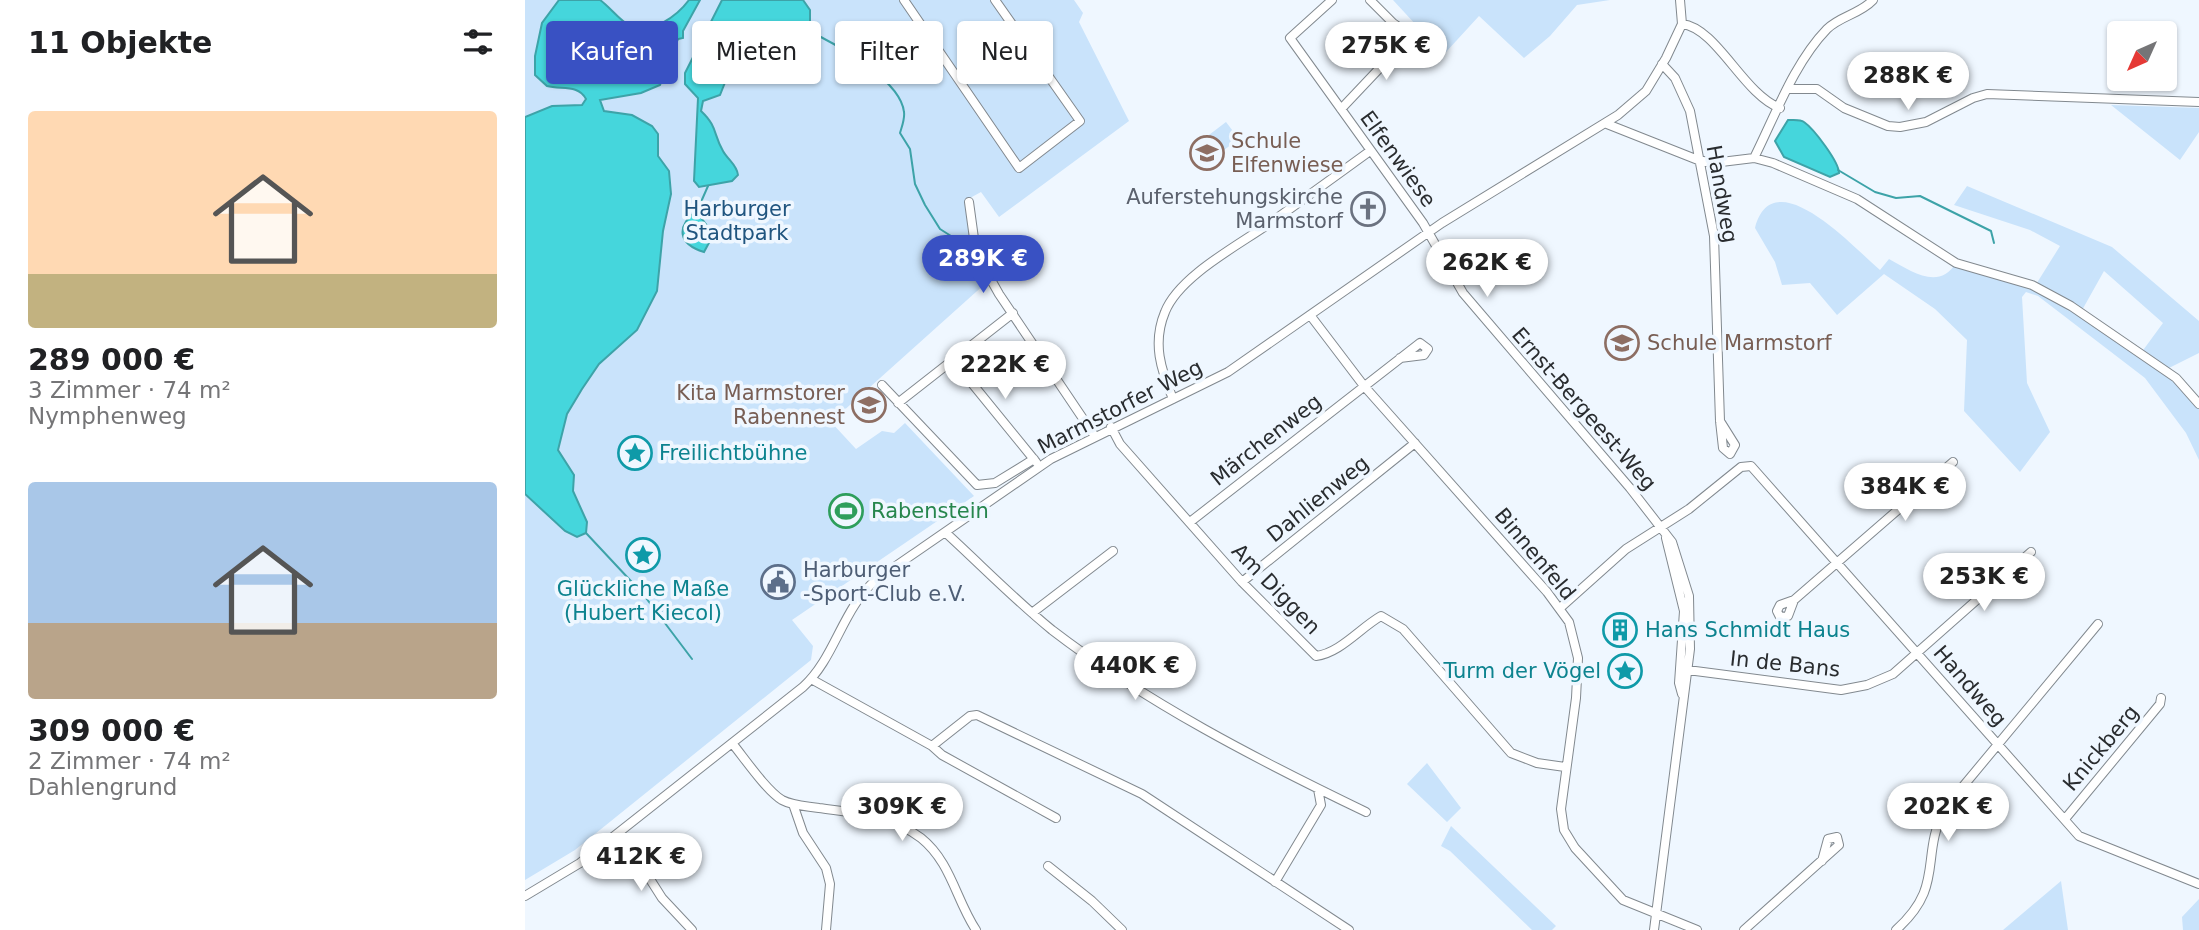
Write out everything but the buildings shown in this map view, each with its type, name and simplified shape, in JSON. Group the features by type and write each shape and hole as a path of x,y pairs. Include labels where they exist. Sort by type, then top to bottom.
{"street":[{"path":"904,0 1019,168 1080,121 995,0"},
{"name":"Elfenwiese","path":"1332,0 1290,38 1427,233"},
{"path":"1370,0 1410,36 1433,51"},
{"path":"1680,0 1682,24 1697,28 1756,92 1780,108"},
{"path":"1754,158 1809,52 1830,26 1867,7 1873,0"},
{"name":"Marmstorfer Weg","path":"525,896 580,863 621,832 811,678 824,662 850,611 871,584 1040,467 1094,435 1228,372 1427,233 1607,124 1639,98 1663,64 1682,24"},
{"path":"1341,109 1410,36"},
{"name":"Handweg","path":"1663,64 1675,78 1691,111 1714,236 1720,421"},
{"path":"1790,89 1817,89 1844,108 1900,127 1926,122 1973,98 1987,94 2199,102"},
{"path":"1607,124 1698,160 1713,163 1754,158 1773,163 1857,199 1956,262 2047,293 2176,378 2199,404"},
{"path":"1173,400 1161,372 1158,349 1160,324 1172,298 1203,270 1370,151"},
{"path":"969,202 977,253 999,294 1094,435"},
{"name":"Ernst-Bergeest-Weg","path":"1427,233 1469,301 1630,488 1666,538 1672,542 1679,559 1689,596 1691,621 1654,930"},
{"path":"882,385 898,403 1013,313"},
{"name":"Binnenfeld","path":"1310,315 1364,386 1560,608 1575,639 1578,658 1562,820 1569,840 1619,897 1697,930"},
{"name":"Märchenweg","path":"1190,522 1400,359"},
{"path":"953,360 1040,467"},
{"name":"Marmstorfer Weg","path":"898,403 977,485 995,482 1034,459"},
{"name":"Am Diggen","path":"1111,428 1120,444 1242,582 1316,656 1329,654 1362,626 1381,616 1403,629 1511,753 1528,760 1566,768"},
{"name":"Dahlienweg","path":"1242,582 1415,443"},
{"path":"1794,600 1953,462"},
{"name":"Handweg","path":"1660,528 1698,503 1739,468 1748,465 1758,471 1997,744 2088,841 2199,884"},
{"path":"1560,608 1626,549 1660,528"},
{"path":"946,533 1033,613 1073,645 1176,712 1366,812"},
{"path":"1033,613 1113,551"},
{"name":"In de Bans","path":"1684,669 1849,689 1893,674 2031,552"},
{"path":"1896,930 1922,901 1929,882 1939,820 1997,744 2098,624"},
{"path":"811,678 932,746 941,755 1056,818"},
{"name":"Knickberg","path":"2065,819 2160,704 2161,698"},
{"path":"932,746 970,716 977,715 1142,794 1349,930"},
{"path":"732,743 780,799 793,804 874,815 901,825 921,838 936,852 951,877 966,916 976,930"},
{"path":"1275,882 1321,805 1318,789"},
{"path":"793,804 803,832 826,869 830,884 826,930"},
{"path":"621,832 662,898 692,930"},
{"path":"1744,930 1822,861"},
{"path":"1048,866 1122,930"}],"green space":[{"name":"Harburger Stadtpark","path":"525,0 1074,0 1083,13 1079,22 1129,121 999,217 981,192 970,198 974,256 986,283 831,422 856,449 882,431 894,433 905,423 974,496 792,620 813,646 811,660 575,850 525,880"},
{"path":"1393,0 1610,0 1577,5 1550,36 1524,58 1479,16 1446,52 1440,51"},
{"path":"2111,105 2199,108 2199,132 2180,160"},
{"path":"1226,122 1239,139 1213,158 1201,141"},
{"path":"1967,186 2112,247 2199,321 2199,353 2165,370 2199,404 2199,460 2186,433 2145,378 2038,296 2026,292 2022,297 2027,383 2050,432 2020,472 1964,411 1967,340 1935,309 1884,274 1837,315 1810,283 1782,285 1775,262 1755,228 1764,209 1778,202 1795,205 1814,214 1833,228 1880,270 1889,259 1915,273 1933,277 1941,276 1956,263 2035,286 2060,246 2030,230 1954,205","holes":["2104,271 2163,323 2141,353 2081,312"]},
{"path":"1427,763 1461,808 1447,822 1407,784"},
{"path":"1451,826 1556,926 1552,930 1532,930 1450,851 1441,846"},
{"path":"2061,881 2068,930 2003,930"},
{"path":"2199,899 2199,930 2183,930 2182,917"}],"water":[{"path":"559,0 600,0 624,21 546,21 546,84 660,84 641,93 600,100 604,111 632,115 652,126 658,134 658,156 669,171 671,194 663,231 657,291 637,330 599,364 567,414 558,450 574,475 573,491 587,522 586,533 577,537 565,531 525,494 525,117 552,106 582,105 586,99 574,89 547,86 535,75 535,56 542,23"},
{"path":"689,0 700,0 683,31 683,38 678,39 678,21 664,21"},
{"path":"722,0 803,0 810,10 810,21 711,21"},
{"path":"692,59 692,84 724,84 720,95 703,101 701,111 736,168 738,175 732,181 699,187 694,181 698,98 685,84 685,73"},
{"path":"1788,120 1801,120 1808,126 1831,154 1839,173 1830,177 1784,157 1775,141"},
{"path":"696,211 708,227 711,239 704,252 689,244 683,234 685,223"}],"waterway":[{"path":"821,37 870,68 893,89 904,112 900,133 910,149 915,184 940,229 962,243"},
{"path":"1838,170 1875,192 1896,198 1920,196 1991,231 1994,243"},
{"path":"697,211 708,186"},
{"path":"586,533 643,594 692,659"},
{"path":"658,614 667,606"}],"place":[{"name":"Schule Elfenwiese","path":"1207,153"},
{"name":"Auferstehungskirche Marmstorf","path":"1368,209"},
{"name":"Schule Marmstorf","path":"1622,343"},
{"name":"Kita Marmstorer Rabennest","path":"869,405"},
{"name":"Freilichtbühne","path":"635,453"},
{"name":"Rabenstein","path":"846,511"},
{"name":"Glückliche Maße (Hubert Kiecol)","path":"643,555"},
{"name":"Harburger -Sport-Club e.V.","path":"778,582"},
{"name":"Hans Schmidt Haus","path":"1620,630"},
{"name":"Turm der Vögel","path":"1625,671"}]}
